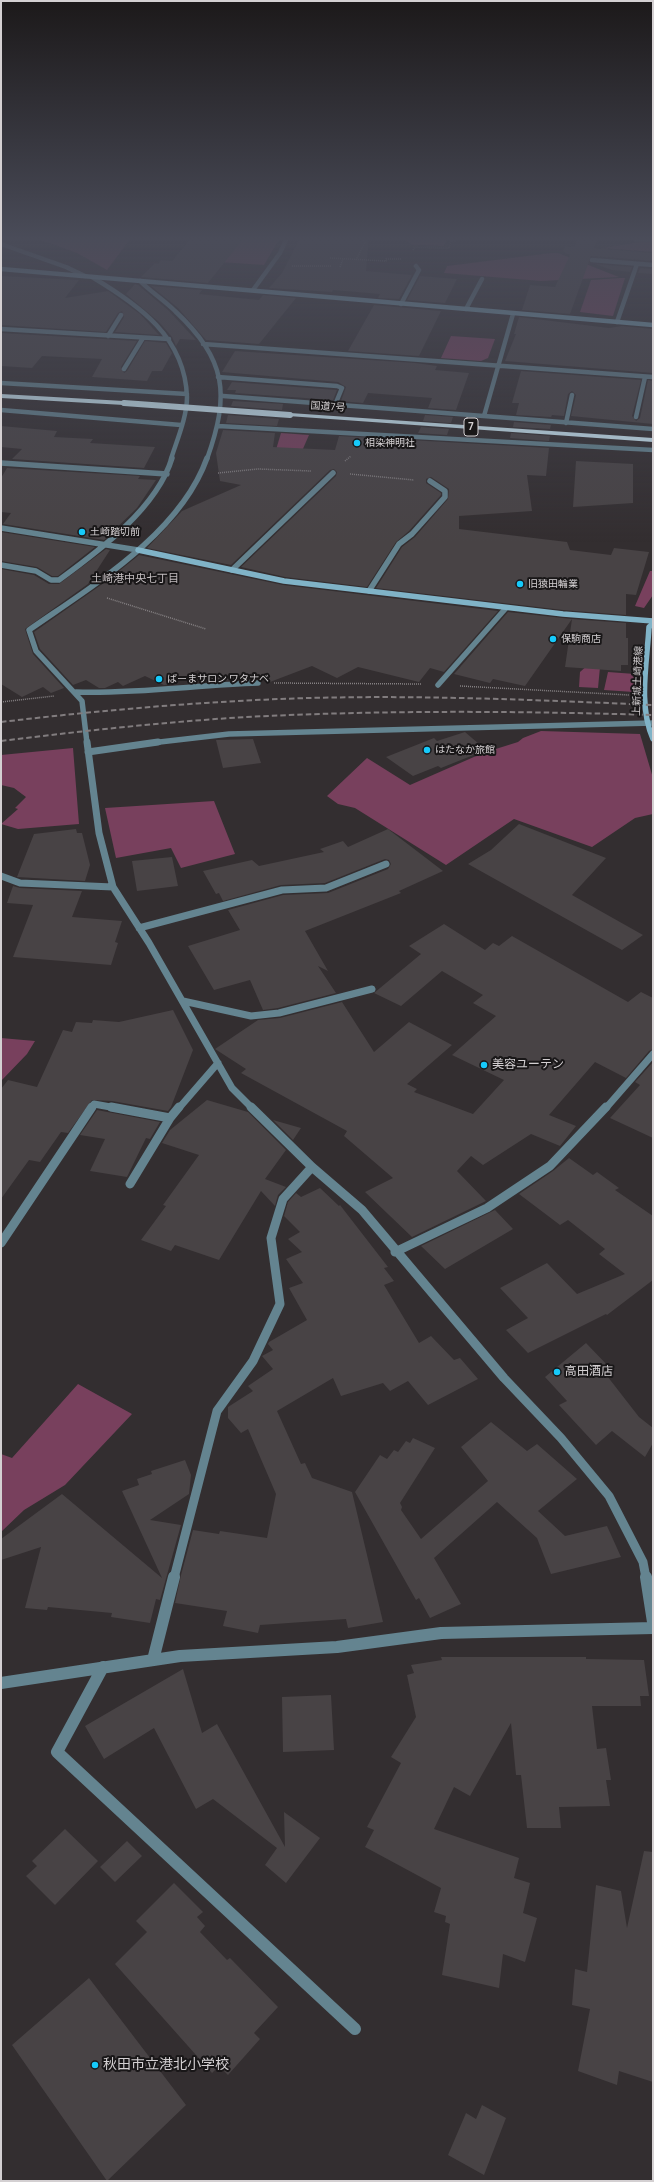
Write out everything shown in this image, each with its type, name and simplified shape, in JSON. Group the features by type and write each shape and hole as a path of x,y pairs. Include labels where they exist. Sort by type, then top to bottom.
{"highway":[{"name":"国道7号","path":"1,396 124,403 653,440"}],"street":[{"path":"124,369 142,340"},
{"path":"1,565 36,571 50,580 59,580 108,544 154,495 167,474 181,425 187,394 183,369 177,351 170,340"},
{"path":"200,340 203,344 218,377 223,396 218,426 200,475 181,502 138,550 83,592 29,630 30,636 42,657 76,692 82,702 99,833 113,887 183,1001 232,1088 312,1167 362,1210 395,1252 504,1378 561,1438 609,1496 643,1562 653,1622"},
{"path":"484,416 505,340"},
{"path":"203,344 653,377"},
{"path":"218,377 337,386 342,388 335,404"},
{"path":"636,417 645,377"},
{"path":"1,384 187,394"},
{"path":"566,423 572,395"},
{"path":"223,396 653,429"},
{"path":"1,410 181,425"},
{"path":"218,426 653,450"},
{"path":"1,463 167,474"},
{"path":"232,570 330,478 333,472"},
{"path":"369,591 399,544 412,534 445,497 445,490 430,481"},
{"path":"1,528 108,544 284,581 506,608 653,623"},
{"path":"438,685 506,608"},
{"name":"上新城土崎港線","path":"653,623 649,628 645,695 646,723 653,739"},
{"path":"76,692 115,693 199,685 258,683"},
{"path":"88,752 178,739 229,734 404,728 572,727 653,723"},
{"path":"139,928 282,890 326,888 386,864"},
{"path":"1,876 20,882 113,887"},
{"path":"183,1001 251,1016 279,1013 372,989"},
{"path":"395,1252 487,1208 550,1166 621,1092 640,1067 653,1054"},
{"path":"130,1184 170,1118 218,1063"},
{"path":"1,1243 94,1104 170,1118"},
{"path":"153,1660 217,1411 254,1361 280,1304 272,1238 283,1199 312,1167"},
{"path":"1,1683 180,1656 337,1647 441,1633 653,1628"},
{"path":"103,1667 57,1752 355,2029"}],"path":[{"path":"83,592 132,604 206,629"},
{"path":"1,702 76,692"}],"shaded area":[{"path":"449,340 495,340 488,358 481,361 441,358"},
{"path":"281,433 309,435 295,467 275,453"},
{"path":"650,571 653,571 653,595 644,608 635,606"},
{"path":"589,664 600,667 598,688 579,687 580,672"},
{"path":"608,672 635,674 634,692 604,690"},
{"path":"541,731 640,734 653,778 653,814 635,818 592,847 514,819 446,865 355,808 338,804 327,796 367,758 410,785 483,753 518,742 523,738"},
{"path":"73,748 79,824 18,829 1,824 18,809 15,808 26,797 14,788 1,785 1,755"},
{"path":"214,801 235,854 181,868 171,848 116,858 105,808"},
{"path":"1,1038 35,1041 27,1054 1,1081"},
{"path":"78,1384 132,1414 65,1485 24,1510 1,1532 1,1454 12,1458"}],"building":[{"path":"1,340 137,341 121,367 124,373 127,371 145,341 166,343 172,353 162,371 152,371 147,381 92,377 102,359 42,356 32,368 1,366"},
{"path":"173,340 180,340 176,346"},
{"path":"206,340 262,340 259,344"},
{"path":"354,340 427,340 419,356 348,351"},
{"path":"514,340 653,340 653,373 505,361"},
{"path":"235,351 415,363 437,366 435,370 469,373 456,410 428,408 432,398 368,393 363,403 341,401 346,387 338,382 222,372"},
{"path":"521,371 641,380 632,416 636,421 640,418 648,380 653,381 653,424 571,416 576,395 572,391 568,394 564,416 552,415 551,417 516,415 519,403 512,403"},
{"path":"232,382 337,390 333,400 235,393 236,390 227,390"},
{"path":"233,401 283,404 282,410 231,406"},
{"path":"228,415 279,419 277,426 226,423"},
{"path":"425,415 453,417 451,423 423,421"},
{"path":"514,422 551,425 550,429 513,427"},
{"path":"1,426 57,431 54,437 93,439 90,443 155,447 144,468 12,459 22,449 1,447"},
{"path":"421,427 449,429 447,435 418,433"},
{"path":"223,430 275,433 273,447 335,450 339,436 549,448 546,476 527,475 532,511 459,516 459,529 567,542 570,550 611,555 614,548 649,552 636,595 626,594 626,615 563,610 376,588 402,547 415,537 448,499 449,489 431,477 426,479 426,483 441,493 441,495 409,531 396,542 367,587 285,577 241,567 336,476 337,472 334,469 330,470 231,565 147,548 182,511 241,485 220,481 216,453"},
{"path":"511,433 550,436 549,441 510,438"},
{"path":"576,461 633,464 633,503 573,507"},
{"path":"7,468 140,476 138,479 156,480 137,508 104,540 3,524 11,513 1,512 1,478"},
{"path":"1,532 95,547 58,576 52,576 37,567 1,561"},
{"path":"106,549 110,550 88,584 25,629 33,654 64,688 51,693 43,687 22,697 1,684 1,569 34,575 49,584 59,584"},
{"path":"139,555 283,585 498,611 444,672 430,668 419,682 358,667 337,678 312,666 270,682 259,674 253,673 232,680 213,681 198,670 171,684 164,685 145,676 123,686 118,682 105,688 99,688 86,680 73,685 40,649 34,632 108,580"},
{"path":"508,612 572,619 525,686 493,679 490,683 454,674"},
{"path":"572,619 626,623 626,638 628,638 628,665 621,665 621,671 565,667"},
{"path":"465,732 486,750 441,768 438,766 413,776 386,757 434,738 437,741"},
{"path":"253,739 261,763 223,768 216,740"},
{"path":"519,824 606,858 572,895 643,935 622,950 468,864 491,850"},
{"path":"76,829 77,833 82,833 90,865 85,881 17,877 34,834"},
{"path":"388,829 443,871 399,891 401,893 305,931 328,971 318,966 336,993 278,1008 263,1010 250,980 214,990 188,946 240,930 228,910 283,895 328,893 388,869 391,864 389,860 385,859 325,883 281,885 223,901 219,893 216,894 203,871 252,860 259,866 324,852 320,849 343,841 348,847"},
{"path":"172,857 178,886 137,891 132,861"},
{"path":"13,886 20,888 82,891 72,917 122,921 115,942 118,943 111,965 13,957 33,905 7,903"},
{"path":"444,924 485,950 493,943 499,946 512,936 628,1002 641,992 653,998 653,1049 649,1051 626,1078 595,1062 549,1115 576,1126 560,1146 531,1134 483,1165 471,1156 457,1171 486,1201 412,1237 365,1192 393,1178 344,1136 347,1131 241,1073 246,1069 215,1049 258,1020 280,1018 342,1002 374,1052 409,1022 452,1045 407,1084 417,1089 414,1092 473,1114 504,1080 452,1055 496,1016 473,1003 483,995 442,971 401,1006 374,993 421,954 409,946"},
{"path":"173,1010 193,1050 171,1107 168,1111 112,1101 92,1100 68,1133 61,1132 40,1162 29,1160 1,1199 1,1089 8,1080 37,1087 63,1030 72,1032 76,1022 92,1023 93,1020 119,1022"},
{"path":"653,1062 653,1138 610,1118 640,1085 635,1082"},
{"path":"207,1100 248,1112 286,1150 265,1179 286,1187 278,1195 275,1206 261,1191 219,1260 175,1245 171,1251 141,1240 166,1206 163,1205 199,1155 162,1143 170,1130"},
{"path":"97,1110 160,1122 150,1139 146,1138 127,1177 90,1171 105,1139 80,1135"},
{"path":"273,1120 301,1128 293,1140"},
{"path":"569,1158 593,1175 597,1172 619,1188 615,1190 653,1216 653,1280 607,1315 606,1314 528,1353 506,1330 528,1318 500,1288 547,1263 577,1294 625,1274 599,1254 605,1249 568,1220 560,1225 519,1194 553,1171"},
{"path":"320,1188 339,1206 340,1205 388,1267 384,1268 394,1281 384,1285 419,1343 431,1336 454,1360 460,1358 478,1379 428,1405 408,1381 390,1391 383,1383 341,1396 333,1378 277,1411 301,1464 305,1463 312,1478 352,1492 383,1622 348,1628 346,1619 260,1625 258,1633 223,1626 227,1611 175,1603 193,1530 219,1534 220,1531 267,1538 276,1494 248,1429 241,1433 228,1418 228,1407 253,1391 248,1386 273,1369 262,1356 273,1350 268,1344 269,1342 307,1320 289,1288 303,1283 286,1259 302,1252 288,1239 300,1232 284,1216 288,1202 296,1193 301,1197"},
{"path":"495,1210 513,1229 445,1269 421,1246"},
{"path":"586,1343 611,1369 604,1372 639,1417 653,1428 653,1443 645,1457 612,1431 596,1445 559,1405 567,1401 545,1377"},
{"path":"491,1422 527,1451 537,1444 577,1479 538,1511 565,1536 607,1526 621,1557 551,1574 537,1538 497,1502 434,1558 461,1604 430,1618 419,1598 416,1600 355,1492 380,1455 387,1459 394,1450 398,1452 406,1441 410,1443 413,1438 435,1448 400,1503 402,1507 401,1510 421,1539 488,1481 461,1447"},
{"path":"185,1460 191,1475 189,1494 150,1520 181,1525 160,1600 156,1599 150,1623 111,1617 112,1613 48,1607 47,1610 25,1608 41,1547 1,1560 1,1539 62,1494 162,1578 122,1491 139,1485 137,1479 152,1474 151,1471"},
{"path":"441,1657 586,1657 586,1659 644,1660 649,1696 640,1696 641,1706 592,1706 597,1749 606,1748 611,1780 606,1780 610,1806 559,1807 561,1828 527,1828 521,1775 516,1775 511,1723 470,1796 454,1787 434,1829 519,1858 514,1878 530,1883 523,1913 537,1918 525,1962 503,1954 499,1988 442,1975 450,1924 445,1922 446,1916 434,1912 441,1888 365,1847 374,1830 367,1827 401,1763 391,1757 416,1717 407,1675 414,1673 411,1665 442,1660"},
{"path":"183,1669 202,1733 217,1724 285,1847 284,1812 320,1838 286,1883 265,1865 277,1848 213,1799 196,1809 154,1728 104,1759 85,1726"},
{"path":"331,1695 334,1750 283,1752 282,1697"},
{"path":"65,1829 98,1861 55,1905 26,1876 37,1866 32,1861"},
{"path":"127,1841 142,1856 115,1882 100,1867"},
{"path":"644,1851 653,1852 653,2082 619,2071 617,2085 578,2071 590,2009 572,2005 575,1969 587,1972 596,1885 621,1891 627,1928"},
{"path":"174,1883 203,1912 197,1917 205,1926 200,1932 227,1960 230,1958 278,2007 254,2033 260,2039 228,2075 219,2066 212,2073 115,1964 147,1932 136,1921"},
{"path":"89,1978 186,2105 107,2181 12,2045"},
{"path":"482,2105 506,2118 484,2175 448,2155 466,2113 476,2119"}],"railway":[{"path":"1,722 155,707 232,701 309,698 438,698 653,705"},
{"path":"1,741 92,730 246,717 348,713 450,712 653,715"}],"place":[{"name":"相染神明社","path":"357,443"},
{"name":"土崎踏切前","path":"82,532"},
{"name":"旧猿田輪業","path":"520,584"},
{"name":"保駒商店","path":"553,639"},
{"name":"ぱーまサロン ワタナベ","path":"159,679"},
{"name":"はたなか旅館","path":"427,750"},
{"name":"美容ユーテン","path":"484,1065"},
{"name":"高田酒店","path":"557,1372"},
{"name":"秋田市立港北小学校","path":"95,2065"}],"district":[{"name":"土崎港中央七丁目","path":"135,579"}]}
